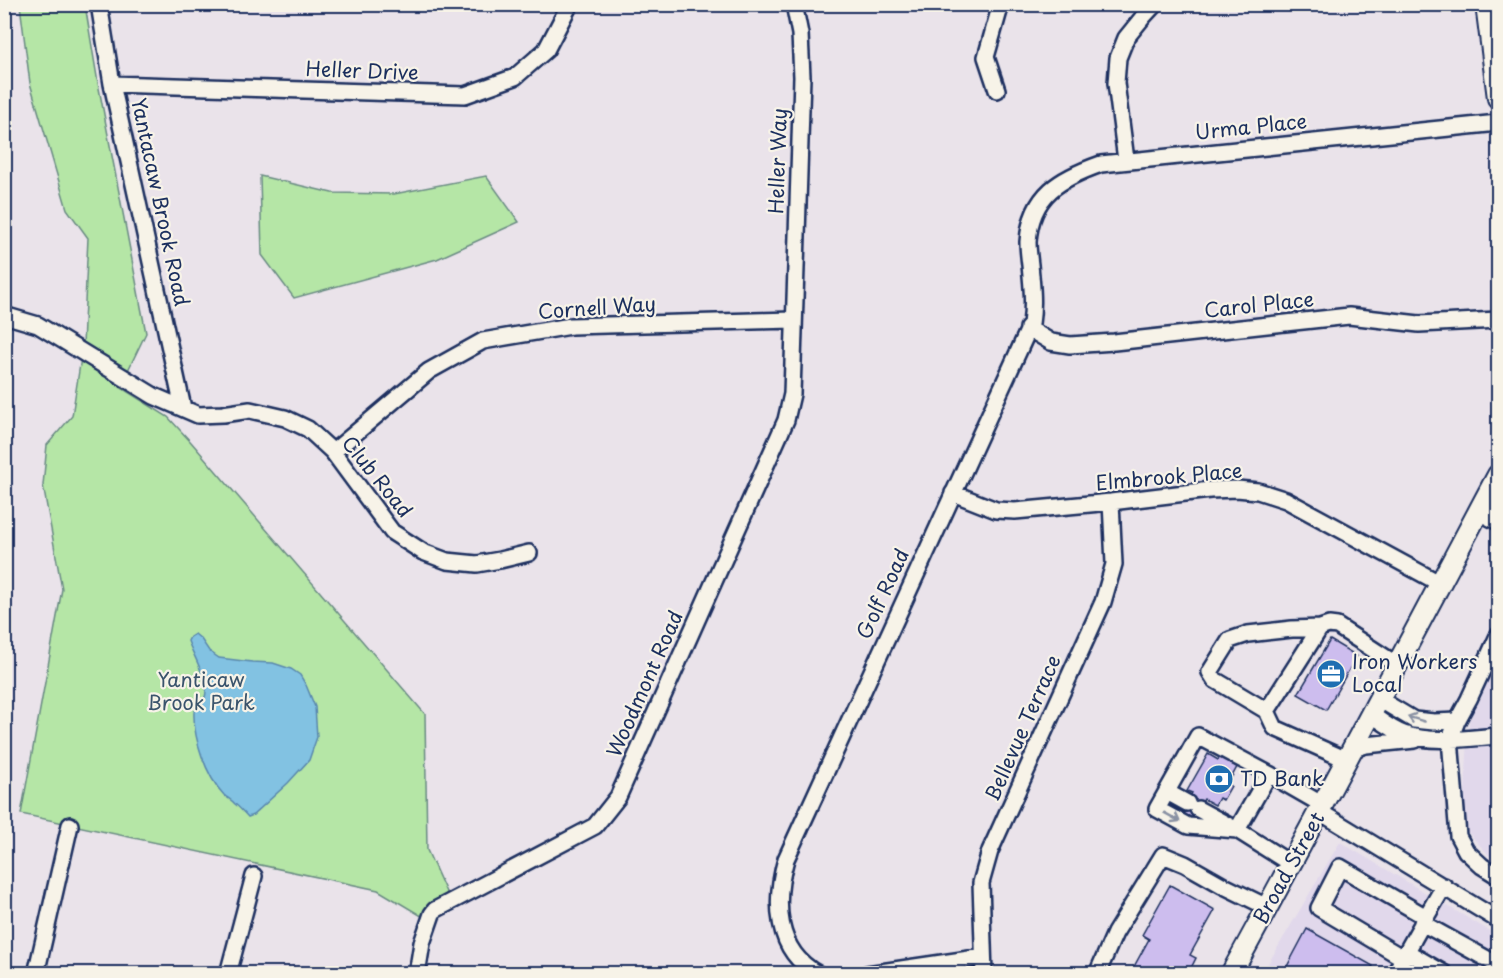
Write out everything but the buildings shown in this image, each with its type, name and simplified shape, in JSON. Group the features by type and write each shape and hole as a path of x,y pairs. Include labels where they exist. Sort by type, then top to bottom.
{"main road":[{"path":"1486,4 1498,98"},
{"name":"Broad Street","path":"1231,974 1441,584 1487,507 1498,476"}],"street":[{"name":"Yantacaw Brook Road","path":"99,4 112,84 183,408"},
{"name":"Heller Drive","path":"112,84 465,95 515,77 546,50 570,4"},
{"name":"Heller Way","path":"794,4 802,58 794,320"},
{"path":"997,90 986,57 1001,4"},
{"path":"1126,160 1116,83 1118,58 1126,38 1155,4"},
{"name":"Urma Place","path":"1032,221 1041,200 1054,186 1076,172 1101,164 1498,123"},
{"name":"Golf Road","path":"818,974 798,960 786,939 779,899 782,872 1029,328 1033,310 1028,242 1032,221"},
{"name":"Carol Place","path":"1029,328 1051,342 1070,345 1349,316 1419,324 1498,320"},
{"name":"Club Road","path":"6,318 38,325 154,396 198,415 250,410 285,418 308,429 333,452 392,532 423,552 447,561 477,564 529,553"},
{"name":"Cornell Way","path":"333,452 429,371 483,341 570,326 794,320"},
{"name":"Woodmont Road","path":"417,974 422,943 435,910 595,826 618,796 786,420 792,394 794,320"},
{"name":"Elmbrook Place","path":"953,493 996,510 1015,511 1210,490 1258,491 1286,500 1441,584"},
{"name":"Bellevue Terrace","path":"984,974 981,883 990,851 1103,602 1114,564 1111,502"},
{"path":"1487,507 1498,522"},
{"path":"1397,665 1337,626 1329,625 1248,634 1230,640 1210,672 1215,680 1267,711 1275,728 1350,755 1366,745 1498,736"},
{"path":"1267,711 1320,627"},
{"path":"1498,636 1450,738 1458,836 1466,851 1482,866 1498,876"},
{"path":"1375,707 1414,720 1457,721"},
{"path":"1375,707 1403,734 1432,739"},
{"path":"1237,830 1188,826 1157,809 1198,736 1269,774 1498,920"},
{"path":"1237,830 1269,774"},
{"path":"1167,792 1237,830 1291,864"},
{"path":"36,974 70,825"},
{"path":"1097,974 1116,933 1163,855 1267,907"},
{"path":"1445,974 1319,908 1340,867 1498,965"},
{"path":"228,974 254,876"},
{"path":"1395,974 1444,886"},
{"path":"867,974 982,957"}],"shaded area":[{"path":"1498,656 1498,865 1463,827 1469,720"},
{"path":"1340,842 1498,936 1498,973 1262,974"}],"green space":[{"name":"Yanticaw Brook Park","path":"20,5 85,5 146,333 120,387 168,417 425,714 427,850 450,901 435,924 378,890 21,814 62,589 43,485 47,445 72,416 83,345 88,238 67,209 30,83"},
{"path":"260,176 332,193 394,194 486,176 519,222 437,259 294,298 262,255"}],"water":[{"path":"195,634 209,651 219,658 273,663 291,669 300,675 315,707 317,737 309,760 288,783 248,817 218,787 206,767 198,745 194,712 203,701 206,691 203,677 188,641"}],"place":[{"name":"Iron Workers Local","path":"1331,674"},
{"name":"TD Bank","path":"1219,779"}]}
